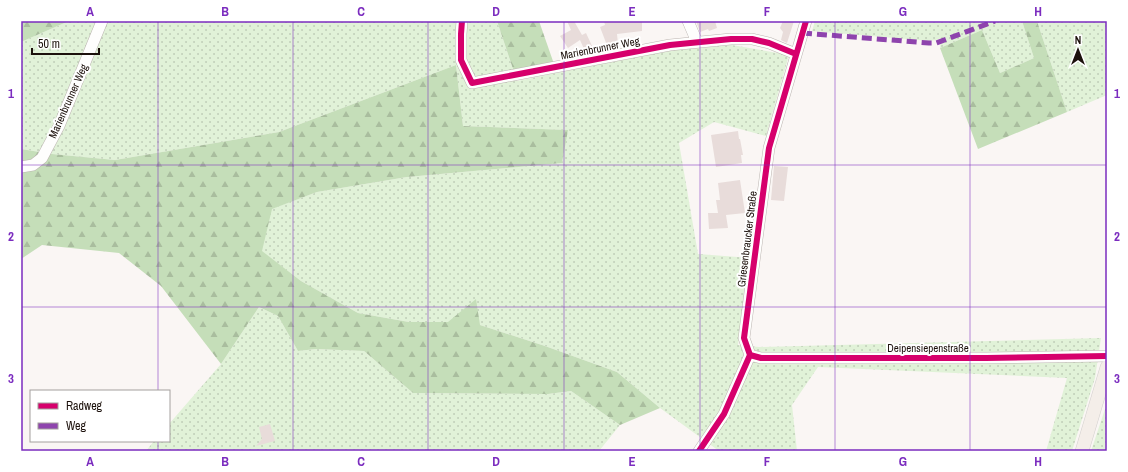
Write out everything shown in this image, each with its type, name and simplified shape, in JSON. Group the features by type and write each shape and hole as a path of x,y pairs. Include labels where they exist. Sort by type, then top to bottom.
{"main road":[{"path":"1082,451 1107,367"}],"street":[{"name":"Marienbrunner Weg","path":"21,167 33,165 42,158 59,126 102,21"},
{"name":"Marienbrunner Weg","path":"462,21 461,60 472,84 670,45 697,42 752,39 796,54"},
{"path":"688,21 697,42"},
{"name":"Griesenbraucker Straße","path":"750,355 744,338 769,148 806,21"},
{"path":"699,451 724,414 750,355"},
{"name":"Deipensiepenstraße","path":"750,355 761,358 986,358 1107,356"}],"green space":[{"path":"21,21 69,21 21,42"},
{"path":"69,21 497,21 517,81 665,51 732,45 789,55 766,136 714,122 679,143 698,254 751,258 738,345 759,347 1101,338 1095,378 1072,451 1046,451 1067,378 818,367 792,405 797,451 719,451 660,408 617,372 545,346 480,325 449,322 409,322 358,313 301,281 261,251 271,209 317,192 407,177 562,163 567,130 463,126 456,65 279,132 115,160 52,154 21,149 21,42"},
{"path":"497,21 539,21 554,64 514,72"},
{"path":"815,21 1022,21 1034,58 1000,73 982,30 940,48 941,39 930,41 812,31"},
{"path":"1022,21 1037,21 1067,112 978,149 940,48 982,30 1000,73 1034,58"},
{"path":"1037,21 1107,21 1107,95 1067,112"},
{"path":"456,65 463,126 568,130 562,163 407,177 317,192 272,209 262,251 301,281 358,313 409,322 448,322 476,299 480,325 545,346 617,372 660,408 620,425 571,391 548,394 413,393 364,351 316,349 298,351 278,316 259,307 221,364 161,286 119,253 42,245 21,259 21,149 52,154 115,160 279,132"},
{"path":"259,307 278,316 298,351 316,349 364,351 413,393 548,394 571,391 620,425 599,451 146,451 153,442 170,442 170,423 221,364"},
{"path":"1107,403 1107,451 1091,451"}],"building":[{"path":"567,21 574,21 582,35 586,33 593,48 585,51 580,40 568,48 560,36 571,30"},
{"path":"604,21 642,21 642,31 617,34 618,44 608,48 600,27 605,25"},
{"path":"696,21 715,21 717,28 700,32"},
{"path":"783,21 794,21 787,43 781,40 783,32 780,28"},
{"path":"738,131 743,155 741,155 742,163 716,167 711,135"},
{"path":"774,166 788,167 784,201 771,200"},
{"path":"740,180 745,213 726,215 728,228 709,229 708,213 718,213 716,200 720,200 718,183"},
{"path":"270,424 275,441 256,446 262,439 259,427"}],"marked path":[{"path":"802,33 936,43 995,21"}],"cycle path":[{"path":"462,21 461,60 472,83 670,45 731,39 752,39 769,43 796,54"},
{"path":"699,451 724,414 750,355 744,338 769,148 806,21"},
{"path":"750,355 761,358 986,358 1107,356"}]}
